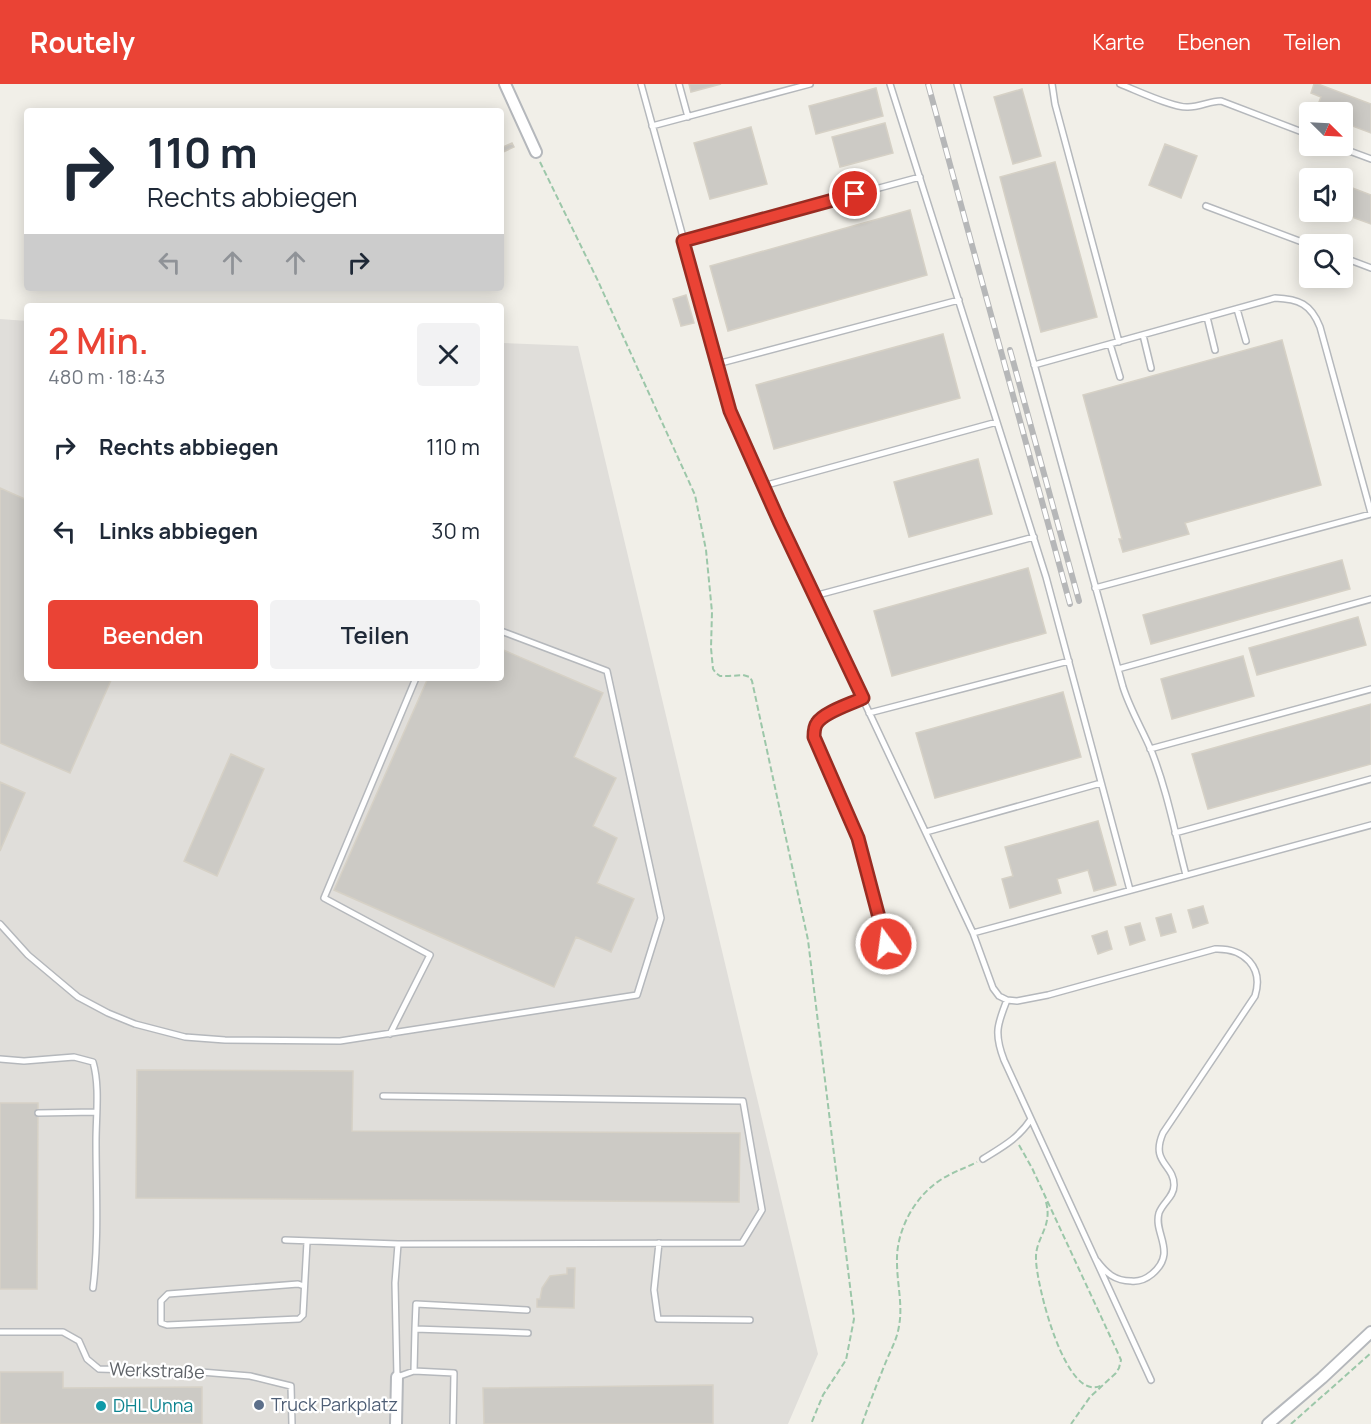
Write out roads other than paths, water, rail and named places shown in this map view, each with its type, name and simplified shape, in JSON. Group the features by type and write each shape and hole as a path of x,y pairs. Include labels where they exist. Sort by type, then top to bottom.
{"street":[{"path":"505,84 536,152"},
{"path":"1268,1424 1371,1332"},
{"path":"396,1424 397,1377"}],"lane":[{"path":"641,84 730,411 814,596 973,933 993,988 999,996 1017,1001 1048,995 1215,949 1235,951 1250,962 1255,969 1258,978 1255,996 1160,1140 1160,1156 1173,1178 1174,1186 1172,1194 1159,1214 1158,1223 1165,1248 1158,1269 1142,1280 1124,1281 1106,1273 1096,1261"},
{"path":"679,84 688,117"},
{"path":"652,126 786,87 810,84"},
{"path":"890,84 1046,577 1130,890"},
{"path":"957,84 1118,669 1129,705 1160,776 1185,875"},
{"path":"1052,84 1055,105 1119,342"},
{"path":"1120,84 1179,106 1190,107 1221,101 1299,131"},
{"path":"1353,152 1371,159"},
{"path":"683,241 920,177"},
{"path":"1206,206 1299,241"},
{"path":"1353,261 1371,268"},
{"path":"1034,365 1275,298 1299,301 1316,316 1320,327 1371,514 1095,588"},
{"path":"717,364 959,300"},
{"path":"1237,309 1246,341"},
{"path":"1207,317 1215,350"},
{"path":"1143,335 1151,368"},
{"path":"1110,344 1120,377"},
{"path":"763,486 997,422"},
{"path":"814,596 1034,537"},
{"path":"1118,669 1371,599"},
{"path":"0,924 28,955 78,997 135,1024 185,1037 225,1040 340,1041 637,995 661,918 607,671 504,631"},
{"path":"869,713 1069,661"},
{"path":"390,1034 430,955 324,898 415,681"},
{"path":"1150,749 1371,689"},
{"path":"863,698 820,719 814,730 814,737 858,838 886,944"},
{"path":"1175,832 1371,779"},
{"path":"926,832 1101,783"},
{"path":"973,933 1371,825"},
{"path":"1007,1000 999,1021 997,1034 999,1047 1151,1380"},
{"path":"0,1059 74,1057 93,1062 96,1073 96,1261 93,1288"},
{"path":"285,1240 398,1244 742,1243 762,1210 743,1101 383,1096"},
{"path":"38,1113 96,1112"},
{"path":"983,1160 1015,1139 1032,1119"},
{"path":"304,1286 298,1284 168,1294 161,1301 161,1323 167,1325 299,1319 303,1315 307,1242"},
{"path":"659,1243 654,1290 658,1319 750,1320"},
{"path":"398,1244 395,1283 397,1377 414,1371 454,1373 453,1424"},
{"path":"414,1371 416,1304 526,1310"},
{"path":"415,1329 528,1333"},
{"name":"Werkstraße","path":"0,1332 63,1332 79,1341 87,1359 99,1369 250,1376 291,1386 292,1424"}],"railway":[{"path":"928,84 1070,604"},
{"path":"1010,350 1079,601"}],"place":[{"name":"Truck Parkplatz","path":"259,1405"},
{"name":"DHL Unna","path":"101,1406"}]}
